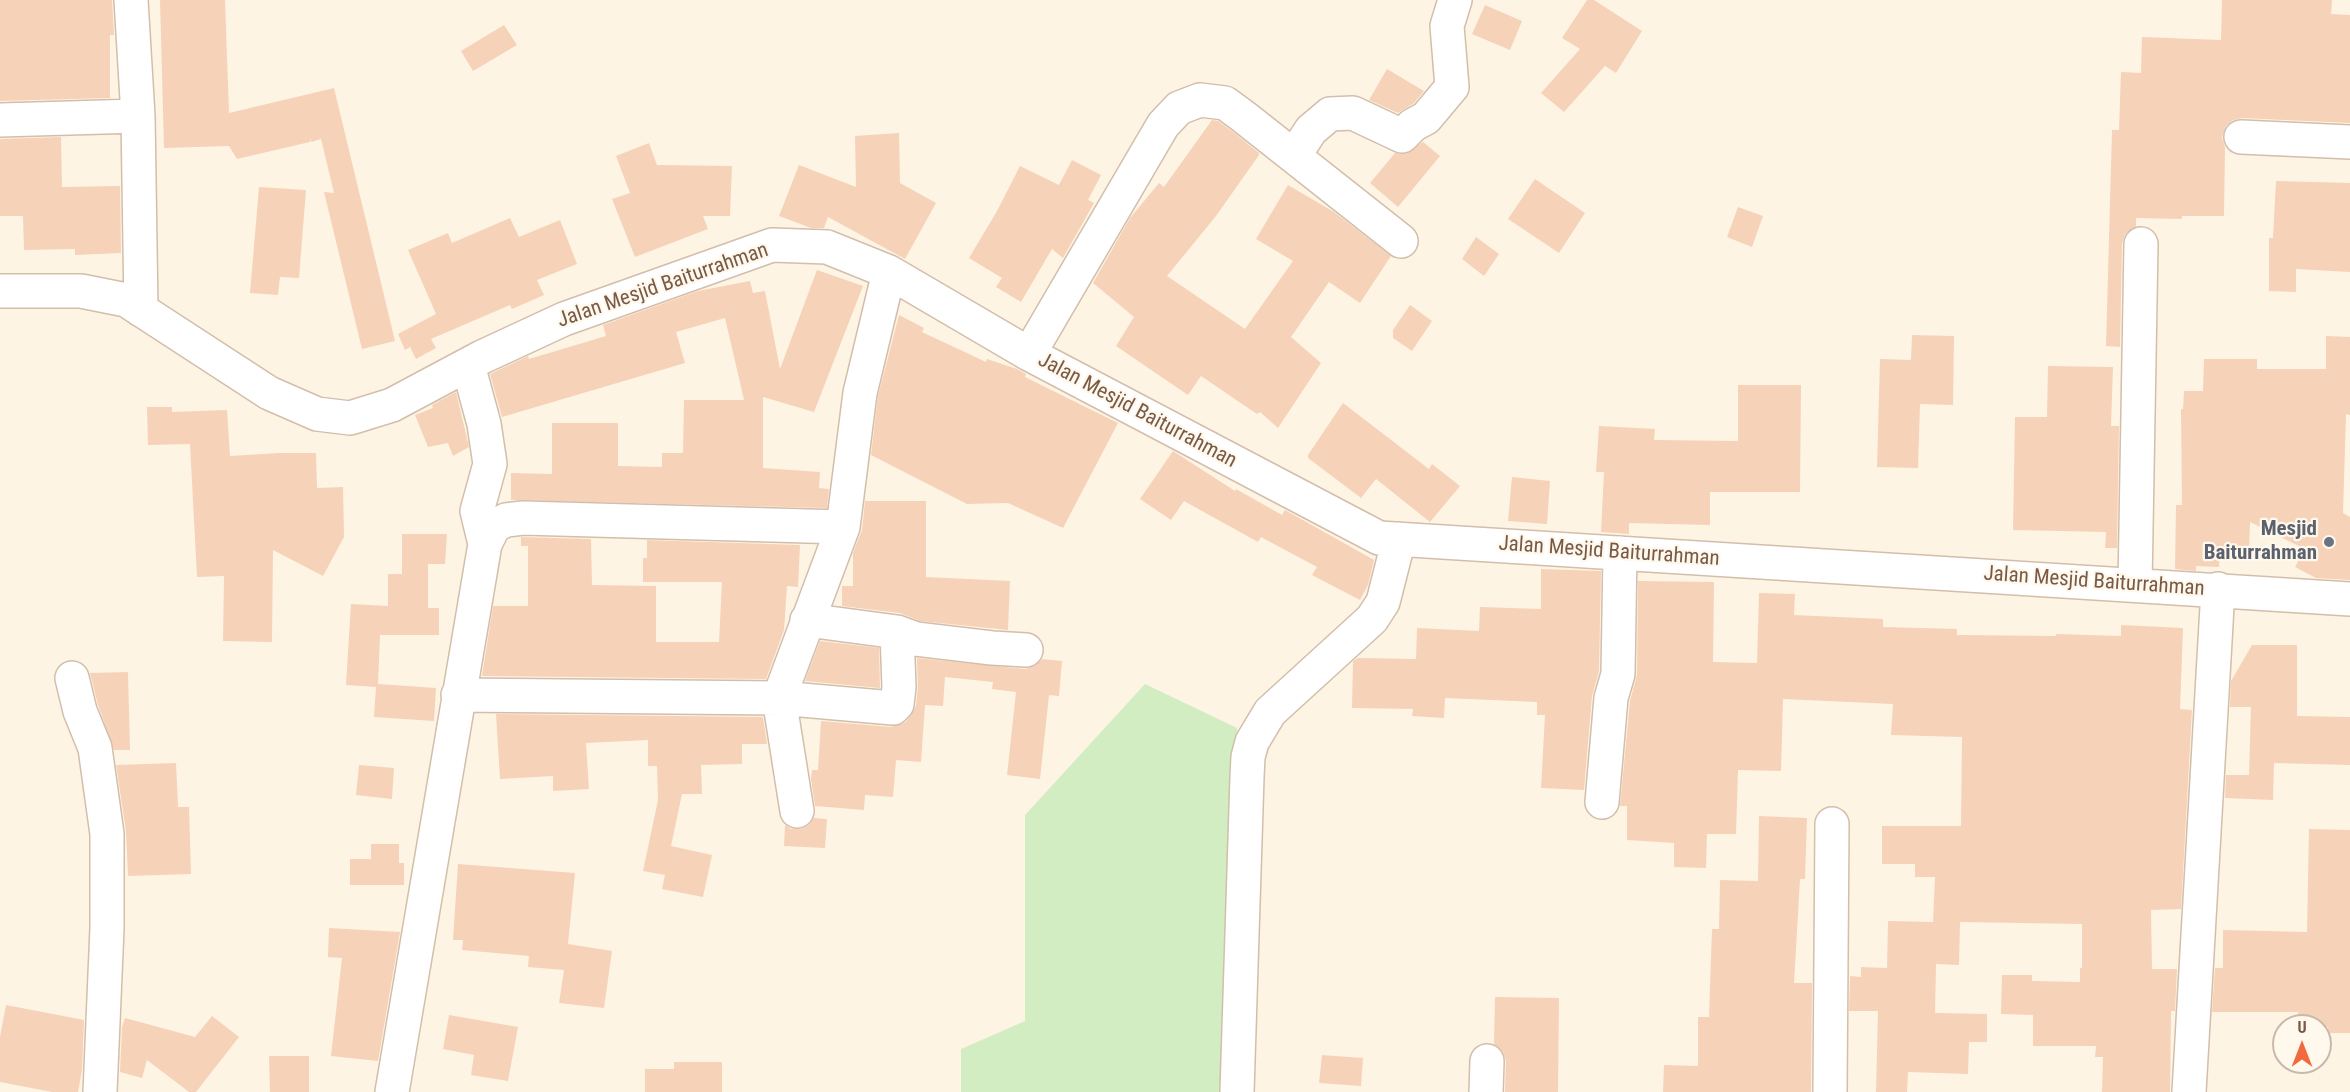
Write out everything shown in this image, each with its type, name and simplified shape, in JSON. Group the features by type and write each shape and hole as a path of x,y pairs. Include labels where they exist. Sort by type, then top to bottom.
{"street":[{"path":"131,0 138,116 141,310"},
{"path":"1293,156 1311,130 1330,114 1353,113 1402,135 1413,125 1426,118 1452,87 1447,26 1455,0"},
{"path":"1029,354 1163,125 1179,108 1200,100 1225,103 1401,241"},
{"path":"0,120 138,116"},
{"path":"2241,137 2350,142"},
{"path":"2135,585 2141,243"},
{"name":"Jalan Mesjid Baiturrahman","path":"0,291 81,291 126,300 269,393 317,414 350,418 392,405 468,364 564,319 772,245 827,247 889,272 1029,354 1379,538 2350,599"},
{"path":"797,811 779,698 843,527 860,393 889,272"},
{"path":"468,364 484,424 490,464 477,511 485,544"},
{"path":"392,1092 485,544 494,526 506,520 523,518 843,527"},
{"path":"1237,1092 1247,777 1248,757 1252,742 1270,712 1372,619 1383,602 1399,539"},
{"path":"1602,802 1611,698 1618,674 1620,553"},
{"path":"2189,1092 2218,590"},
{"path":"807,620 897,632 916,639 1026,650"},
{"path":"458,695 779,698 893,708 897,704 899,687 897,632"},
{"path":"72,678 80,711 95,748 107,834 107,928 99,1092"},
{"path":"1830,1092 1832,824"}],"green space":[{"path":"1145,684 1237,728 1233,1092 961,1092 961,1049 1025,1021 1025,815"}],"building":[{"path":"0,0 112,0 114,35 110,35 110,98 0,101"},
{"path":"160,0 225,0 229,113 334,88 395,341 362,349 324,192 334,193 321,139 311,142 311,138 310,142 237,159 229,146 164,148"},
{"path":"1587,0 1594,0 1642,31 1616,73 1605,66 1564,112 1541,93 1580,49 1562,38"},
{"path":"2222,0 2332,0 2331,14 2350,15 2350,123 2242,118 2233,120 2226,126 2222,137 2225,147 2224,216 2182,216 2182,219 2136,218 2136,227 2125,234 2122,244 2120,347 2106,346 2112,130 2119,130 2121,72 2141,73 2142,37 2221,40"},
{"path":"1485,5 1522,21 1510,50 1472,34"},
{"path":"504,25 517,45 473,71 461,51"},
{"path":"1387,69 1424,91 1414,103 1398,113 1369,100"},
{"path":"1212,120 1218,121 1233,132 1259,155 1216,216 1167,276 1245,329 1293,261 1256,239 1288,185 1334,212 1391,256 1360,303 1329,282 1291,337 1321,363 1278,428 1260,412 1257,414 1201,376 1188,395 1116,346 1134,317 1093,283 1130,218 1159,183 1164,187"},
{"path":"899,133 900,183 936,203 905,259 828,217 824,228 811,228 779,216 799,165 856,187 855,136"},
{"path":"61,137 62,187 120,186 121,253 75,255 75,249 24,250 23,216 0,216 0,139"},
{"path":"1423,142 1440,156 1398,207 1370,183 1395,153 1406,154"},
{"path":"649,143 657,165 732,166 730,216 703,216 708,229 635,257 612,199 630,193 616,156"},
{"path":"1072,160 1101,175 1088,200 1094,203 1063,258 1052,249 1021,302 996,287 1002,278 969,258 1020,166 1059,185"},
{"path":"1535,179 1585,213 1559,253 1508,219"},
{"path":"2276,181 2350,183 2350,272 2296,269 2296,292 2269,291 2269,238 2273,238"},
{"path":"259,187 306,190 299,278 280,277 278,295 250,293"},
{"path":"1738,207 1763,216 1752,247 1727,237"},
{"path":"510,218 519,237 560,220 577,264 537,280 544,295 512,309 510,305 431,339 436,348 416,359 410,347 405,350 398,334 436,314 408,250 448,233 452,243"},
{"path":"1476,237 1499,254 1484,276 1462,259"},
{"path":"817,270 863,286 814,412 763,397 763,468 820,472 819,488 829,489 827,508 511,500 511,473 552,474 552,423 618,423 618,466 662,467 662,453 683,453 684,400 744,400 725,318 676,332 685,363 502,417 490,374 528,356 529,359 606,336 603,325 698,291 750,281 753,293 765,291 780,369"},
{"path":"1410,305 1432,321 1412,351 1393,338 1393,330"},
{"path":"899,315 924,328 922,332 986,362 987,359 1017,369 1026,374 1025,377 1118,423 1063,528 1008,503 967,504 871,455 878,396"},
{"path":"1912,335 1954,336 1953,405 1920,404 1918,468 1877,467 1880,359 1911,360"},
{"path":"2326,336 2350,337 2350,415 2346,414 2343,513 2350,517 2350,580 2316,578 2295,567 2305,549 2250,522 2249,551 2220,550 2219,567 2196,566 2196,571 2175,569 2176,505 2182,505 2181,409 2183,409 2184,391 2203,391 2204,359 2257,359 2257,369 2326,369"},
{"path":"2048,366 2113,367 2111,426 2119,426 2117,548 2105,548 2106,532 2013,530 2015,417 2047,417"},
{"path":"1738,385 1801,385 1800,492 1710,492 1710,525 1629,523 1629,534 1601,532 1604,472 1596,472 1599,426 1655,429 1654,440 1738,441"},
{"path":"456,392 469,447 453,456 448,443 428,447 415,415 433,408 432,405"},
{"path":"1343,403 1429,469 1432,464 1460,486 1430,522 1376,479 1361,498 1308,458"},
{"path":"147,407 172,407 172,412 227,410 230,456 316,453 317,488 343,487 344,537 323,576 273,550 272,642 223,641 224,576 197,577 190,444 148,445"},
{"path":"1173,451 1235,491 1236,489 1282,515 1285,510 1374,560 1368,585 1360,600 1312,575 1317,567 1261,537 1258,542 1184,501 1171,520 1140,499"},
{"path":"1512,477 1550,481 1547,524 1508,521"},
{"path":"865,501 926,501 926,577 1010,581 1008,630 920,621 900,613 842,606 842,586 853,586 853,553 862,530"},
{"path":"402,534 447,534 445,564 428,564 428,608 439,608 439,635 380,635 378,684 436,688 434,721 374,717 376,687 346,685 351,604 388,606 388,574 402,574"},
{"path":"521,537 591,539 592,585 656,586 656,642 719,642 722,582 643,582 643,558 647,558 647,540 800,545 798,587 787,586 784,630 766,679 482,676 493,606 528,606 528,546 521,546"},
{"path":"1541,569 1601,571 1599,671 1592,696 1584,790 1541,788 1545,715 1537,715 1537,702 1445,698 1444,718 1412,716 1413,709 1352,708 1353,661 1358,658 1416,659 1417,628 1479,631 1480,607 1541,609"},
{"path":"1638,581 1714,582 1713,662 1757,663 1759,593 1795,594 1794,615 1883,619 1883,627 1957,629 1957,635 2121,636 2121,625 2183,628 2180,709 2192,710 2181,909 2151,910 2152,969 2177,969 2175,1011 2171,1011 2170,1092 2102,1092 2103,1057 2095,1057 2096,1046 2033,1046 2033,1015 2001,1014 2002,975 2032,975 2032,981 2080,982 2082,924 1960,922 1959,965 1936,964 1935,1013 1987,1014 1987,1042 1969,1042 1968,1074 1908,1072 1907,1092 1876,1092 1878,1011 1849,1011 1850,976 1861,977 1861,967 1887,968 1888,921 1933,922 1935,877 1915,877 1915,864 1882,864 1882,826 1961,826 1962,737 1891,735 1893,704 1783,699 1781,771 1738,770 1736,834 1707,834 1706,868 1674,867 1674,843 1627,840 1627,806 1620,806 1630,701 1637,675"},
{"path":"820,641 879,648 880,688 805,681"},
{"path":"2252,645 2297,645 2297,716 2350,717 2350,765 2274,763 2273,800 2225,798 2226,775 2249,775 2251,707 2230,707 2231,681"},
{"path":"917,658 1025,669 1035,666 1042,659 1062,661 1059,696 1049,695 1040,779 1007,775 1016,692 992,689 993,682 945,677 943,706 925,705 921,762 896,760 893,797 865,795 864,810 815,806 811,779 812,770 818,770 821,721 891,727 906,722 916,706"},
{"path":"128,672 130,750 114,750 98,705 90,673"},
{"path":"496,714 763,717 767,744 742,744 742,764 701,765 702,794 682,794 671,846 712,855 703,897 662,889 665,875 643,871 658,800 657,766 648,766 648,740 586,743 589,789 553,791 553,776 500,779"},
{"path":"176,763 178,807 189,807 191,874 128,876 126,831 116,765"},
{"path":"359,765 394,768 392,799 356,795"},
{"path":"1759,816 1807,818 1805,879 1800,879 1794,983 1812,983 1811,1092 1663,1092 1664,1065 1698,1066 1698,1017 1709,1017 1712,929 1719,929 1720,880 1758,881"},
{"path":"814,818 827,819 825,848 784,846 785,825 791,829 801,829 809,825"},
{"path":"2309,829 2350,830 2350,1033 2332,1033 2332,1014 2212,1012 2215,968 2223,968 2223,930 2307,932"},
{"path":"371,844 399,844 399,863 404,863 404,885 350,885 350,859 371,859"},
{"path":"458,864 575,873 568,944 612,951 604,1008 559,1003 564,970 528,967 529,956 462,950 463,940 453,940"},
{"path":"329,928 400,932 378,1061 331,1056 342,958 328,957"},
{"path":"1495,997 1559,998 1558,1092 1505,1092 1506,1061 1503,1052 1494,1044"},
{"path":"6,1005 84,1020 82,1070 78,1092 52,1092 0,1082 0,1037"},
{"path":"449,1015 518,1027 508,1081 471,1075 474,1055 443,1049"},
{"path":"212,1016 239,1037 196,1092 189,1092 147,1060 142,1078 120,1072 122,1027 125,1018 195,1037"},
{"path":"1322,1055 1363,1058 1361,1086 1319,1083"},
{"path":"269,1056 309,1056 309,1092 270,1092"},
{"path":"674,1062 722,1062 722,1092 645,1092 645,1069 674,1069"}],"place":[{"name":"Mesjid Baiturrahman","path":"2329,542"}]}
